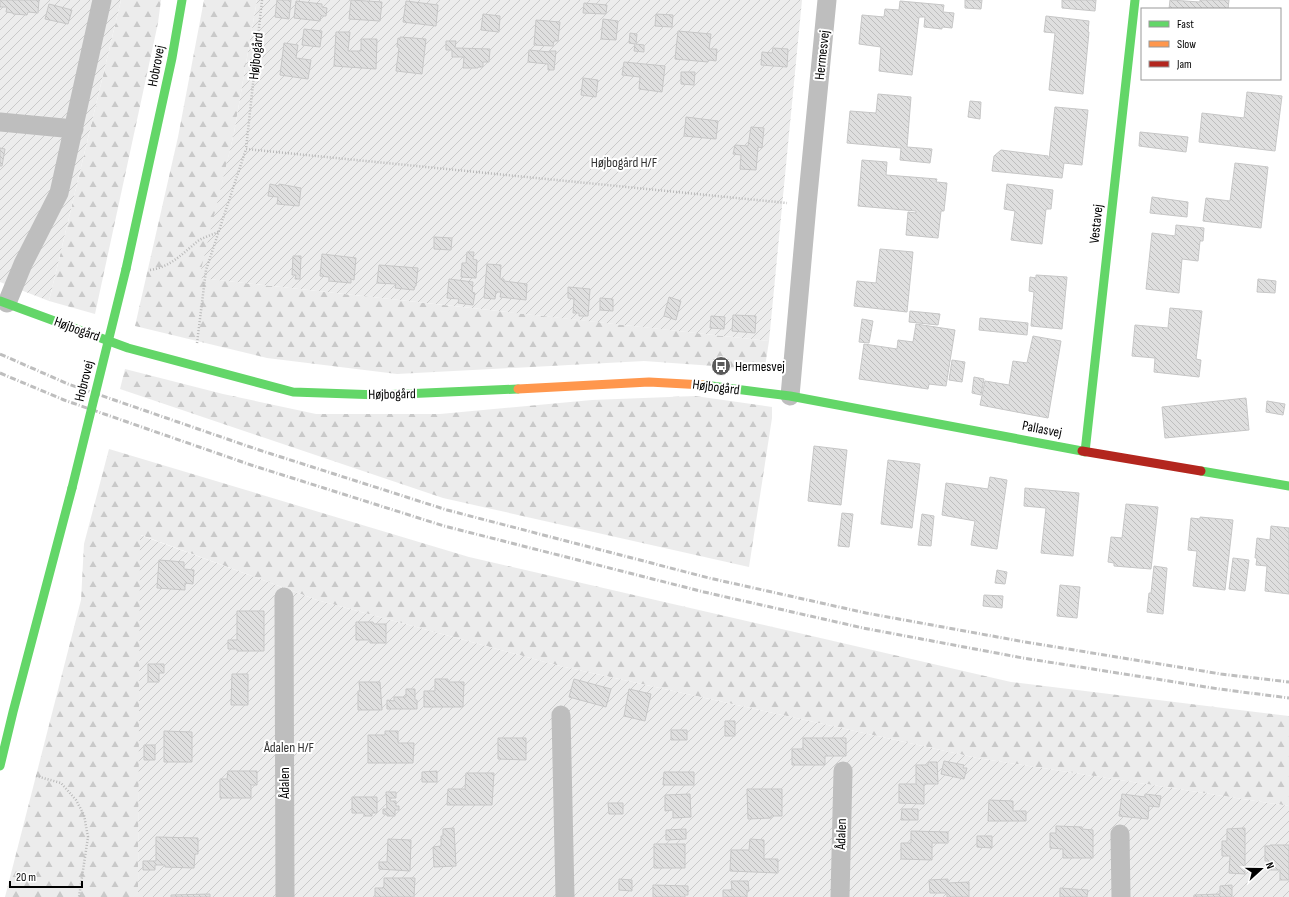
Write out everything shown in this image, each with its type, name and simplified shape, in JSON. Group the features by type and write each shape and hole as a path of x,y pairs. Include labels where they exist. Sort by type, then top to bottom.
{"street":[{"name":"Højbogård","path":"102,0 59,193 3,302 128,348 294,392 380,395 649,382 696,384 790,396"},
{"name":"Hobrovej","path":"0,766 6,710 72,488 126,269 169,73 182,0"},
{"name":"Hermesvej","path":"790,396 806,205 827,0"},
{"name":"Vestavej","path":"1085,452 1135,0"},
{"path":"0,122 74,129"},
{"name":"Pallasvej","path":"790,396 1085,452 1289,486"},
{"name":"Ådalen","path":"284,598 285,897"},
{"path":"561,715 566,897"},
{"name":"Ådalen","path":"840,897 843,771"},
{"path":"1120,834 1121,897"}],"path":[{"name":"Højbogård","path":"194,365 206,270 246,149 262,0"},
{"path":"246,149 806,205"},
{"path":"126,269 152,270 167,265 185,254 199,240 218,232"},
{"path":"36,776 61,783 76,800 84,815 88,837 79,897"}],"green space":[{"path":"0,0 121,0 49,301 0,282"},
{"path":"121,0 161,0 158,23 95,314 49,301"},
{"path":"204,0 257,0 234,133 200,278 769,341 764,373 714,366 644,361 397,374 267,358 135,326 178,137"},
{"name":"Højbogård H/F","path":"257,0 802,0 769,341 199,278 234,133"},
{"path":"125,369 223,394 316,414 440,414 592,400 695,396 772,407 772,418 749,567 443,498 120,389"},
{"path":"109,449 469,557 1011,682 1289,716 1289,806 977,758 560,666 317,600 141,535 138,897 5,897 81,600 84,544"},
{"name":"Ådalen H/F","path":"140,535 317,600 560,666 977,758 1289,806 1289,897 138,897"}],"building":[{"path":"0,0 39,0 38,13 28,12 27,15 6,12 7,7 0,7"},
{"path":"277,0 291,0 289,19 275,17"},
{"path":"351,0 382,2 380,21 349,19"},
{"path":"965,0 982,0 981,9 965,8"},
{"path":"1062,0 1096,0 1095,11 1062,8"},
{"path":"1170,0 1200,2 1200,0 1229,0 1228,8 1169,8"},
{"path":"296,1 322,4 322,7 327,8 326,16 321,16 320,21 294,18"},
{"path":"406,1 438,5 436,26 403,22"},
{"path":"900,1 944,5 943,12 954,13 952,28 942,27 942,29 924,27 925,17 919,17 912,75 879,71 881,47 859,44 862,15 884,17 885,9 899,10"},
{"path":"584,3 607,5 606,14 583,13"},
{"path":"49,4 72,10 68,24 45,19"},
{"path":"483,14 500,16 499,32 481,30"},
{"path":"656,14 673,15 672,27 655,26"},
{"path":"1046,16 1089,21 1083,94 1049,90 1055,33 1044,32"},
{"path":"603,19 618,21 616,40 601,39"},
{"path":"536,20 560,22 558,41 554,41 553,46 534,45"},
{"path":"304,29 322,31 320,47 302,45"},
{"path":"678,31 711,34 709,49 717,49 716,61 709,60 708,62 675,59"},
{"path":"336,32 350,32 348,51 361,51 361,39 377,39 376,69 334,66"},
{"path":"630,33 637,34 636,44 644,45 644,52 634,51 635,44 629,43"},
{"path":"400,37 426,39 422,74 396,71 399,48 397,47 398,38 400,39"},
{"path":"446,41 456,41 455,48 490,49 489,62 483,62 483,67 463,68 464,57 452,57 452,50 446,50"},
{"path":"284,43 298,45 296,58 311,60 308,79 280,75"},
{"path":"773,48 788,49 787,67 761,65 762,52 772,53"},
{"path":"529,50 550,52 556,51 554,70 548,70 548,64 528,62"},
{"path":"624,62 665,66 662,92 639,89 640,77 622,75"},
{"path":"681,72 695,72 694,85 681,84"},
{"path":"583,78 598,80 596,97 581,95"},
{"path":"1247,92 1282,96 1275,151 1199,142 1202,113 1244,118"},
{"path":"878,94 911,97 907,147 932,149 930,163 900,160 901,148 847,143 850,111 876,113"},
{"path":"970,101 981,102 980,119 968,117"},
{"path":"1055,107 1088,110 1082,165 1064,163 1062,178 992,171 994,156 1001,150 1048,156 1049,159"},
{"path":"686,117 718,121 716,139 684,136"},
{"path":"751,127 764,128 762,148 758,147 756,170 740,169 741,155 733,154 735,145 748,146"},
{"path":"1140,132 1188,137 1186,152 1139,146"},
{"path":"0,148 5,149 2,166 0,166"},
{"path":"862,160 887,162 886,175 937,179 936,182 947,183 944,211 941,211 938,238 906,235 908,212 916,213 916,211 858,206"},
{"path":"1235,163 1268,167 1261,228 1203,221 1206,198 1230,201"},
{"path":"270,184 301,188 299,206 277,204 278,197 268,196"},
{"path":"1007,184 1053,190 1051,209 1046,209 1042,244 1011,240 1015,211 1004,209"},
{"path":"1152,197 1188,202 1187,217 1150,213"},
{"path":"1176,225 1204,228 1203,241 1200,241 1198,261 1182,259 1179,293 1146,289 1152,233 1175,236"},
{"path":"434,237 452,238 451,250 434,249"},
{"path":"880,249 913,252 907,312 854,306 857,281 876,283"},
{"path":"467,252 474,252 473,259 477,260 476,278 461,277 462,263 466,263"},
{"path":"322,254 356,258 354,280 351,279 351,283 329,281 329,277 320,276"},
{"path":"293,256 301,256 300,279 295,279 296,275 292,275"},
{"path":"487,264 501,265 500,279 504,279 504,281 527,284 526,300 500,297 501,292 496,292 495,299 484,298"},
{"path":"379,265 418,268 416,286 414,290 395,288 396,284 377,283"},
{"path":"1036,275 1067,277 1062,329 1031,326 1034,292 1029,291 1030,277 1036,278"},
{"path":"449,279 473,282 472,292 475,293 473,305 458,303 459,299 447,298"},
{"path":"1258,279 1276,281 1275,293 1257,292"},
{"path":"568,287 590,289 588,316 579,316 579,313 573,313 574,299 568,298"},
{"path":"669,297 681,301 676,320 664,316"},
{"path":"600,298 613,299 613,311 600,310"},
{"path":"1170,308 1202,311 1196,359 1201,360 1199,377 1154,372 1155,358 1132,356 1135,325 1168,328"},
{"path":"910,311 940,314 938,325 909,322"},
{"path":"733,315 756,316 755,333 732,331"},
{"path":"711,316 725,317 724,329 710,328"},
{"path":"980,318 1028,323 1027,335 979,330"},
{"path":"862,319 873,321 869,343 859,342"},
{"path":"916,324 955,330 946,386 929,384 928,389 859,379 864,344 897,349 898,340 913,342"},
{"path":"1033,336 1061,341 1048,418 980,405 985,381 1009,385 1013,361 1027,363"},
{"path":"952,360 965,362 962,382 949,380"},
{"path":"974,377 984,379 981,395 972,393"},
{"path":"1246,398 1249,430 1165,438 1162,407"},
{"path":"1267,401 1285,404 1283,415 1266,412"},
{"path":"814,446 847,450 841,505 808,501"},
{"path":"888,460 920,464 912,528 881,524"},
{"path":"990,477 1007,480 997,549 971,545 975,521 942,515 946,483 988,489"},
{"path":"1025,488 1079,493 1073,556 1041,553 1046,508 1024,506"},
{"path":"1126,504 1158,507 1151,569 1114,566 1114,563 1108,562 1111,537 1122,538"},
{"path":"842,513 853,514 849,547 838,546"},
{"path":"922,514 934,516 931,546 918,545"},
{"path":"1200,517 1233,520 1225,590 1193,586 1197,551 1188,550 1191,518 1200,519"},
{"path":"1271,526 1289,528 1289,594 1265,591 1267,566 1256,565 1257,558 1255,558 1257,538 1270,540"},
{"path":"1233,558 1249,560 1245,591 1229,589"},
{"path":"159,560 184,562 184,569 194,570 193,584 185,583 185,590 157,588"},
{"path":"1154,566 1167,568 1163,614 1147,612"},
{"path":"997,570 1007,572 1005,584 995,583"},
{"path":"1060,585 1080,587 1077,618 1057,616"},
{"path":"984,595 1003,596 1002,608 983,606"},
{"path":"237,611 264,611 264,651 237,651 237,649 228,649 228,640 237,640"},
{"path":"356,622 386,624 386,643 370,643 370,640 356,640"},
{"path":"148,664 164,664 164,673 159,673 159,682 148,682"},
{"path":"232,674 248,674 248,705 231,705"},
{"path":"435,679 448,679 448,682 464,682 463,707 424,707 424,691 435,691"},
{"path":"574,679 611,689 606,707 569,697"},
{"path":"359,682 380,682 382,710 358,710 358,691 360,691"},
{"path":"406,689 415,689 417,709 387,709 387,700 394,701 394,697 406,697"},
{"path":"629,689 651,694 645,721 624,716"},
{"path":"725,721 735,721 735,736 725,736"},
{"path":"671,730 687,730 687,740 671,740"},
{"path":"164,731 192,732 192,762 164,762"},
{"path":"385,731 398,731 398,743 414,743 413,763 368,763 368,735 385,735"},
{"path":"498,738 526,738 526,760 498,759"},
{"path":"803,738 846,738 846,756 825,756 825,765 792,765 792,749 803,749"},
{"path":"144,745 155,745 155,760 144,760"},
{"path":"944,761 964,765 963,768 967,768 964,779 941,774"},
{"path":"928,762 937,762 938,784 924,784 924,804 899,803 899,784 916,784 916,765 928,765"},
{"path":"228,771 257,771 257,785 251,785 251,798 220,798 220,779 227,779"},
{"path":"437,771 437,782 422,782 422,772"},
{"path":"664,772 694,772 694,785 663,785"},
{"path":"466,773 494,773 492,805 447,805 448,789 465,789"},
{"path":"747,789 782,789 782,816 748,819"},
{"path":"386,792 396,792 396,798 390,798 390,801 396,801 396,806 399,806 399,810 395,810 395,816 387,816 387,814 383,814 383,809 387,809"},
{"path":"690,794 691,817 673,818 673,810 665,811 665,795"},
{"path":"1122,794 1145,797 1145,794 1161,796 1159,807 1149,806 1148,819 1119,816"},
{"path":"352,797 377,797 377,813 372,813 372,816 364,816 364,813 352,813"},
{"path":"989,800 1013,801 1013,811 1026,811 1026,821 988,821"},
{"path":"608,803 623,803 623,814 609,814"},
{"path":"902,809 918,809 918,820 901,820"},
{"path":"1056,826 1082,827 1082,829 1093,830 1093,858 1063,858 1063,849 1050,848 1050,833 1056,833"},
{"path":"454,828 456,866 434,867 433,847 441,846 443,829"},
{"path":"1245,828 1245,874 1229,873 1230,856 1222,856 1222,841 1227,841 1227,829"},
{"path":"686,829 686,839 666,840 666,830"},
{"path":"911,831 948,832 948,843 932,843 932,860 901,859 901,843 911,843"},
{"path":"977,836 992,836 992,848 977,847"},
{"path":"156,837 198,838 198,854 195,854 194,868 165,867 165,865 155,865 155,870 143,870 143,861 156,861"},
{"path":"388,839 411,840 410,871 379,869 379,862 387,862"},
{"path":"750,839 764,840 764,859 778,859 778,873 730,871 731,850 749,850"},
{"path":"654,844 685,844 685,868 654,868"},
{"path":"1289,845 1289,880 1280,880 1280,870 1270,870 1269,861 1265,861 1265,846"},
{"path":"384,878 415,878 414,897 375,897 375,888 383,888"},
{"path":"619,879 632,880 632,891 619,890"},
{"path":"948,879 948,883 969,882 969,897 947,897 947,893 930,893 929,880"},
{"path":"731,881 748,881 749,891 747,891 747,897 723,897 723,890 732,890"},
{"path":"653,885 688,886 688,895 685,895 685,897 653,897"},
{"path":"1232,885 1232,897 1194,897 1194,895 1220,894 1220,886"},
{"path":"1060,888 1088,890 1087,897 1060,897"},
{"path":"210,894 210,897 171,897 171,895"}],"railway":[{"path":"0,354 68,384 256,449 447,510 709,578 866,613 1025,642 1221,674 1289,682"},
{"path":"0,373 64,400 251,465 444,526 704,592 863,628 1023,658 1219,689 1289,698"}],"traffic: fast":[{"path":"126,269 172,58 182,0"},
{"path":"1085,452 1135,0"},
{"path":"72,488 126,269"},
{"path":"0,301 128,348 293,392 380,395 518,389"},
{"path":"704,385 790,396 1082,451"},
{"path":"1201,471 1289,486"},
{"path":"0,766 72,488"}],"traffic: slow":[{"path":"518,389 649,382 704,385"}],"traffic: jam":[{"path":"1082,451 1201,471"}],"place":[{"name":"Hermesvej","path":"721,366"}]}
